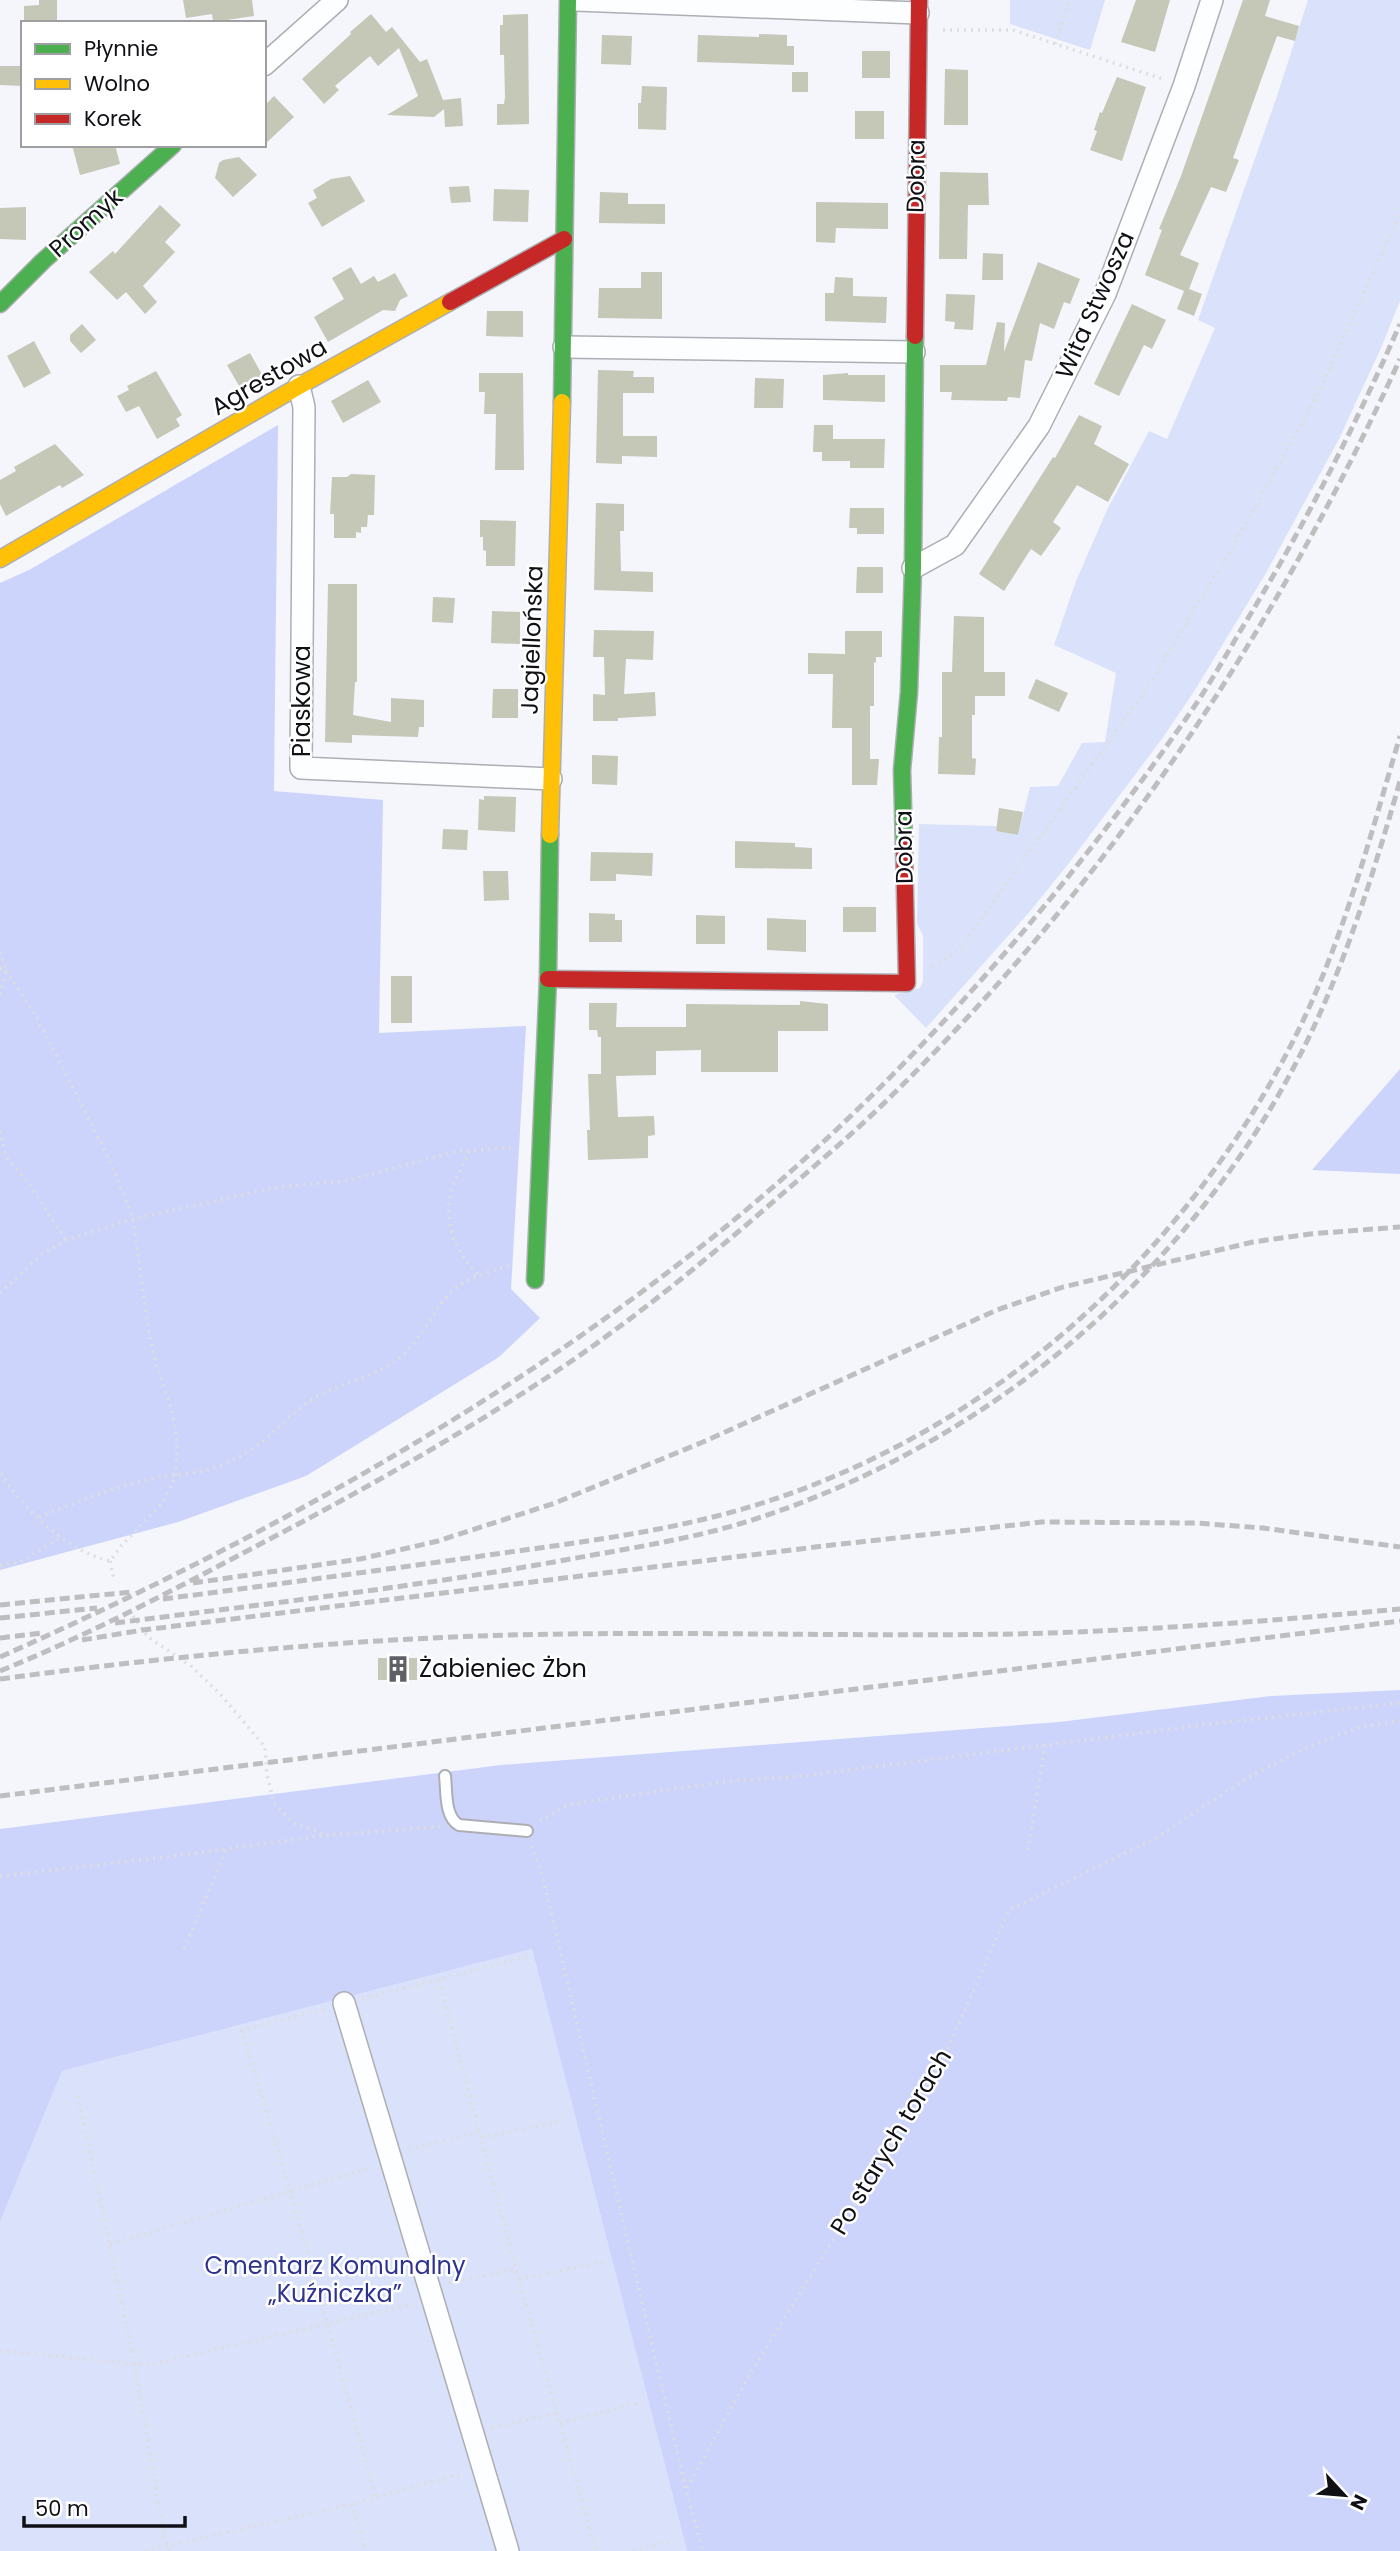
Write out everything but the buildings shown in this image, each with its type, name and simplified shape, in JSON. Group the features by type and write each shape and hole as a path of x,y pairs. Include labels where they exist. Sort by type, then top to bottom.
{"street":[{"path":"266,63 337,0"},
{"name":"Jagiellońska","path":"536,1280 548,979 564,347 568,0"},
{"path":"576,0 918,14"},
{"name":"Wita Stwosza","path":"913,568 955,545 1039,426 1105,294 1184,86 1212,0"},
{"name":"Dobra","path":"907,983 902,770 909,692 913,568 918,14"},
{"name":"Promyk","path":"0,304 43,261 171,147"},
{"name":"Agrestowa","path":"0,559 299,386 564,239"},
{"path":"564,347 914,352"},
{"name":"Piaskowa","path":"299,386 304,407 301,768 551,779"},
{"path":"548,979 907,983"},
{"path":"344,2003 508,2551"}],"lane":[{"path":"445,1776 449,1811 453,1821 459,1825 527,1830"}],"path":[{"path":"1055,44 1070,0"},
{"path":"918,14 1013,30 1184,86"},
{"path":"907,983 958,951 1147,688 1233,546 1314,402 1400,213"},
{"path":"0,952 3,969 0,994"},
{"path":"3,969 50,1042 111,1163 133,1219 148,1326 156,1364 172,1410 177,1439 176,1476 162,1503 110,1561 114,1580"},
{"path":"0,1131 6,1157 27,1181 66,1241"},
{"path":"0,1293 42,1254 66,1241 133,1219 278,1187 345,1181 454,1152 542,1143"},
{"path":"469,1151 452,1187 449,1217 453,1242 464,1260 478,1275"},
{"path":"39,1517 95,1495 156,1478 201,1472 232,1460 260,1444 314,1398 340,1384 395,1362 430,1323 446,1297 478,1275 535,1256"},
{"path":"0,1472 10,1489 62,1537 96,1558 110,1561"},
{"path":"0,1564 20,1562 62,1537"},
{"path":"133,1616 148,1637 191,1666 265,1746 267,1774 274,1803 293,1823 327,1835"},
{"path":"703,2551 543,1878 527,1830 567,1805 732,1781 802,1776 1400,1703"},
{"name":"Po starych torach","path":"687,2490 750,2374 940,2066 1009,1910 1176,1827 1247,1778 1310,1746 1360,1727 1400,1721"},
{"path":"1028,1850 1045,1745"},
{"path":"0,1876 327,1835 459,1825"},
{"path":"184,1950 228,1848"},
{"path":"376,2498 329,2325 242,2030 529,1956"},
{"path":"439,1980 516,2269 596,2551"},
{"path":"78,2096 135,2365 169,2548"},
{"path":"110,2244 391,2158 480,2135 564,2120"},
{"path":"519,2279 603,2262"},
{"path":"0,2351 147,2365 329,2325 516,2269"},
{"path":"560,2423 642,2402"},
{"path":"472,2432 557,2413"},
{"path":"145,2551 169,2548 352,2504 483,2468"},
{"path":"352,2504 366,2551"},
{"path":"633,2551 674,2540"}],"green space":[{"path":"1010,0 1105,0 1090,50 1010,24"},
{"path":"1308,0 1400,0 1400,301 1339,439 1266,573 1195,690 1069,863 1032,909 926,1028 894,995 920,988 923,981 923,936 917,923 919,824 996,826 996,831 1018,835 1030,787 1058,786 1082,743 1105,742 1116,673 1054,645 1076,581 1107,510 1149,431 1167,439 1215,328 1198,320"},
{"name":"Cmentarz Komunalny „Kuźniczka”","path":"532,1949 687,2551 0,2551 0,2222 62,2071"}],"shaded area":[{"path":"278,425 274,791 383,800 379,1033 526,1026 511,1289 540,1318 499,1357 306,1476 178,1522 0,1570 0,583 29,570"},
{"path":"1400,1069 1400,1174 1312,1170"},
{"path":"1400,1690 1400,2551 687,2551 532,1949 62,2071 0,2222 0,1829 501,1765 1059,1722 1271,1696"}],"railway":[{"path":"0,1657 185,1570 365,1473 452,1420 622,1307 773,1187 840,1126 905,1062 1027,927 1085,856 1192,710 1262,596 1304,520 1364,404 1400,324"},
{"path":"0,1671 68,1642 301,1522 405,1465 507,1403 573,1360 668,1290 867,1119 959,1026 1036,940 1107,851 1174,759 1237,663 1295,565 1349,464 1400,359"},
{"path":"163,1599 591,1540 713,1517 807,1487 897,1446 982,1396 1060,1336 1132,1268 1196,1194 1253,1113 1300,1027 1331,956 1400,736"},
{"path":"115,1623 453,1579 633,1548 724,1528 836,1488 922,1446 1003,1395 1078,1337 1147,1271 1210,1198 1264,1119 1310,1035 1337,973 1371,878 1400,781"},
{"path":"193,1583 360,1559 438,1541 555,1503 703,1442 997,1310 1063,1287 1253,1242 1310,1234 1400,1227"},
{"path":"82,1640 143,1630 832,1545 1042,1522 1196,1523 1263,1528 1400,1547"},
{"path":"0,1605 131,1592"},
{"path":"0,1618 97,1608"},
{"path":"0,1679 238,1652 417,1639 611,1634 1061,1633 1206,1625 1400,1609"},
{"path":"0,1796 1400,1621"},
{"path":"0,1638 42,1633"}],"traffic: fast":[{"path":"562,402 568,0"},
{"path":"0,304 43,261 171,147"},
{"path":"904,846 902,770 909,692 913,568 915,336"},
{"path":"535,1280 548,979 550,835"}],"traffic: slow":[{"path":"0,559 450,302"},
{"path":"550,835 562,402"}],"traffic: jam":[{"path":"915,336 919,0"},
{"path":"450,302 564,239"},
{"path":"548,979 907,983 904,846"}],"place":[{"name":"Żabieniec Żbn","path":"398,1669"}]}
